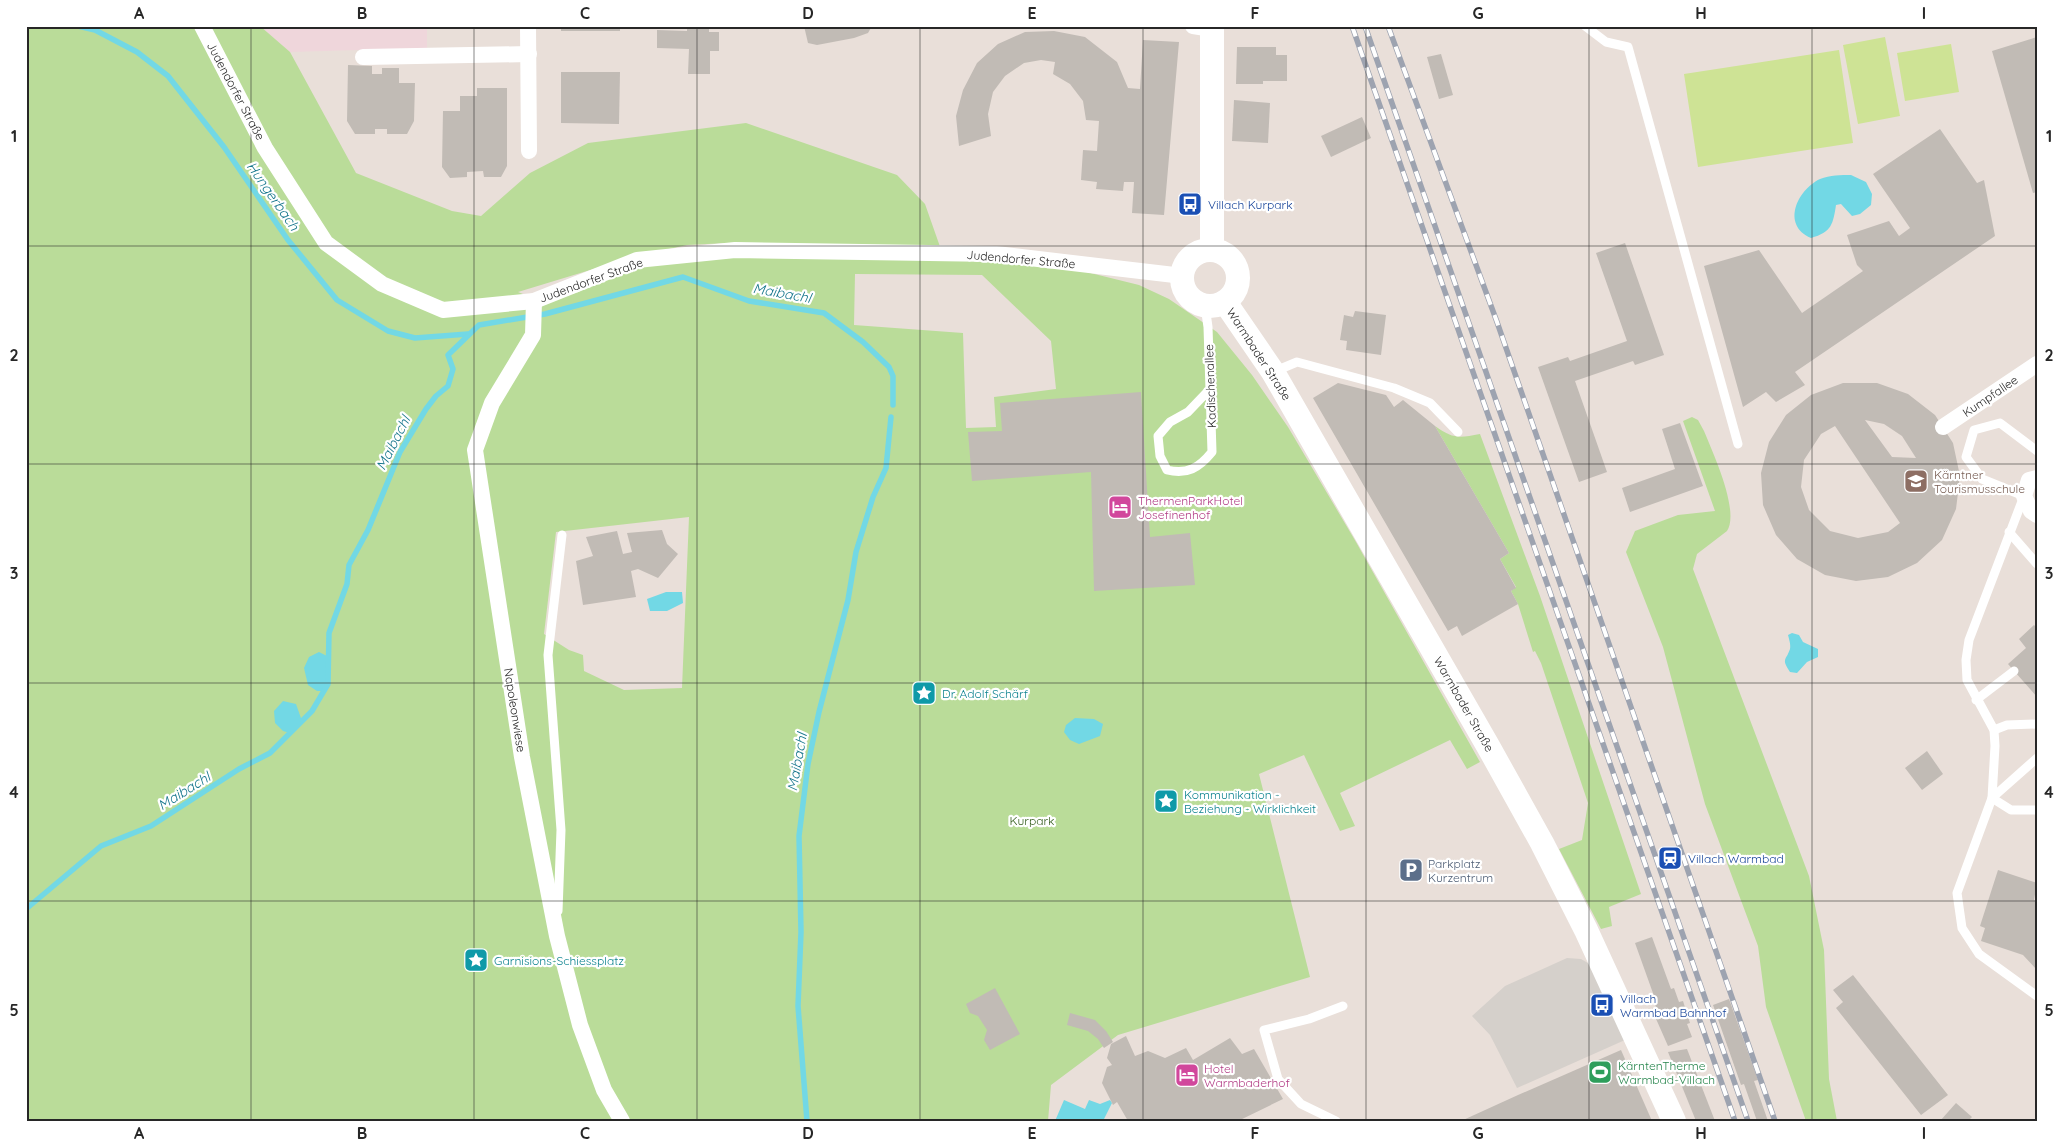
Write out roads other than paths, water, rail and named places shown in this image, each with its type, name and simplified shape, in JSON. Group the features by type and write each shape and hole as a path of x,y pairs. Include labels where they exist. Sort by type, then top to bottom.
{"street":[{"name":"Judendorfer Straße","path":"202,26 265,148 326,243 382,284 443,310 534,311 637,260 735,250 996,254 1183,276"},
{"path":"528,26 529,151"},
{"path":"1183,276 1189,260 1203,251 1212,250 1206,27"},
{"path":"363,57 529,54"},
{"name":"Warmbader Straße","path":"1212,250 1228,256 1238,271 1236,289 1213,309"},
{"name":"Warmbader Straße","path":"1183,276 1183,284 1191,298 1213,309 1273,372 1542,843 1586,930 1636,1043 1674,1121"},
{"name":"Napoleonwiese","path":"534,311 533,335 492,403 475,450 522,757 557,936 580,1025 604,1090 622,1121"},
{"name":"Kumpfallee","path":"1943,427 2037,364"},
{"path":"2037,478 2030,480 2024,496 2031,511 2037,515"}],"lane":[{"path":"1585,26 1606,42 1628,47 1738,444"},
{"name":"Kadischenallee","path":"1210,389 1188,412 1170,422 1158,436 1160,456 1167,470 1180,474 1200,466 1212,452 1210,389 1213,309"},
{"path":"1273,372 1297,362 1394,388 1430,403 1458,432"},
{"path":"2037,451 2000,423 1974,430 1966,457 1982,480 2024,496 1970,640 1966,660 1967,680 1976,700 1994,730 1996,746 1992,798 1957,893 1962,928 1978,954 2037,996"},
{"path":"2009,532 2037,564"},
{"path":"557,936 561,830 548,655 562,535"},
{"path":"1976,700 2014,671"},
{"path":"1994,730 2014,724 2037,724"},
{"path":"1992,798 2037,758"},
{"path":"1992,798 2011,810 2037,810"},
{"path":"1336,1120 1302,1104 1278,1079 1264,1030 1309,1019 1343,1006"}],"water":[{"path":"1851,175 1866,182 1872,194 1871,205 1860,214 1852,216 1841,204 1836,205 1834,217 1827,230 1811,238 1802,232 1797,225 1795,217 1799,199 1805,191 1820,179"},
{"path":"666,592 682,592 683,603 667,611 650,611 647,599"},
{"path":"1792,633 1799,635 1803,642 1818,649 1818,657 1807,662 1797,673 1790,672 1785,662 1790,647 1788,635"},
{"path":"319,652 327,656 329,665 329,674 324,691 317,691 308,685 304,668 309,657"},
{"path":"283,701 296,704 302,721 290,733 283,731 275,723 274,711"},
{"path":"1075,718 1094,719 1103,724 1100,736 1079,744 1070,740 1064,732 1066,725"},
{"path":"1064,1100 1085,1109 1089,1100 1100,1104 1110,1100 1112,1103 1103,1121 1055,1121"}],"waterway":[{"name":"Hungerbach","path":"78,26 95,30 137,52 168,76 224,147 288,240 337,300 388,331 415,338 468,334"},
{"name":"Maibachl","path":"26,909 101,846 151,826 239,769 270,753 312,711 328,684 329,633 347,584 349,565 368,530 400,452 426,409 436,396 448,386 453,369 448,355 479,325 545,314 683,277 749,301 824,313 863,342 889,367 893,376 893,405"},
{"name":"Maibachl","path":"807,1121 798,1006 801,932 799,836 808,764 819,712 848,600 856,552 873,497 886,468 891,417"}],"railway":[{"path":"1352,26 1735,1121"},
{"path":"1365,26 1748,1121"},
{"path":"1388,26 1497,322 1775,1121"}],"place":[{"name":"Villach Kurpark","path":"1190,204"},
{"name":"Kärntner Tourismusschule","path":"1916,481"},
{"name":"ThermenParkHotel Josefinenhof","path":"1120,507"},
{"name":"Dr. Adolf Schärf","path":"924,693"},
{"name":"Kommunikation - Beziehung - Wirklichkeit","path":"1166,801"},
{"name":"Villach Warmbad","path":"1670,858"},
{"name":"Parkplatz Kurzentrum","path":"1411,870"},
{"name":"Garnisions-Schiessplatz","path":"476,960"},
{"name":"Villach Warmbad Bahnhof","path":"1602,1005"},
{"name":"KärntenTherme Warmbad-Villach","path":"1600,1072"},
{"name":"Hotel Warmbaderhof","path":"1187,1075"}],"park label":[{"name":"Kurpark","path":"1032,820"}]}
